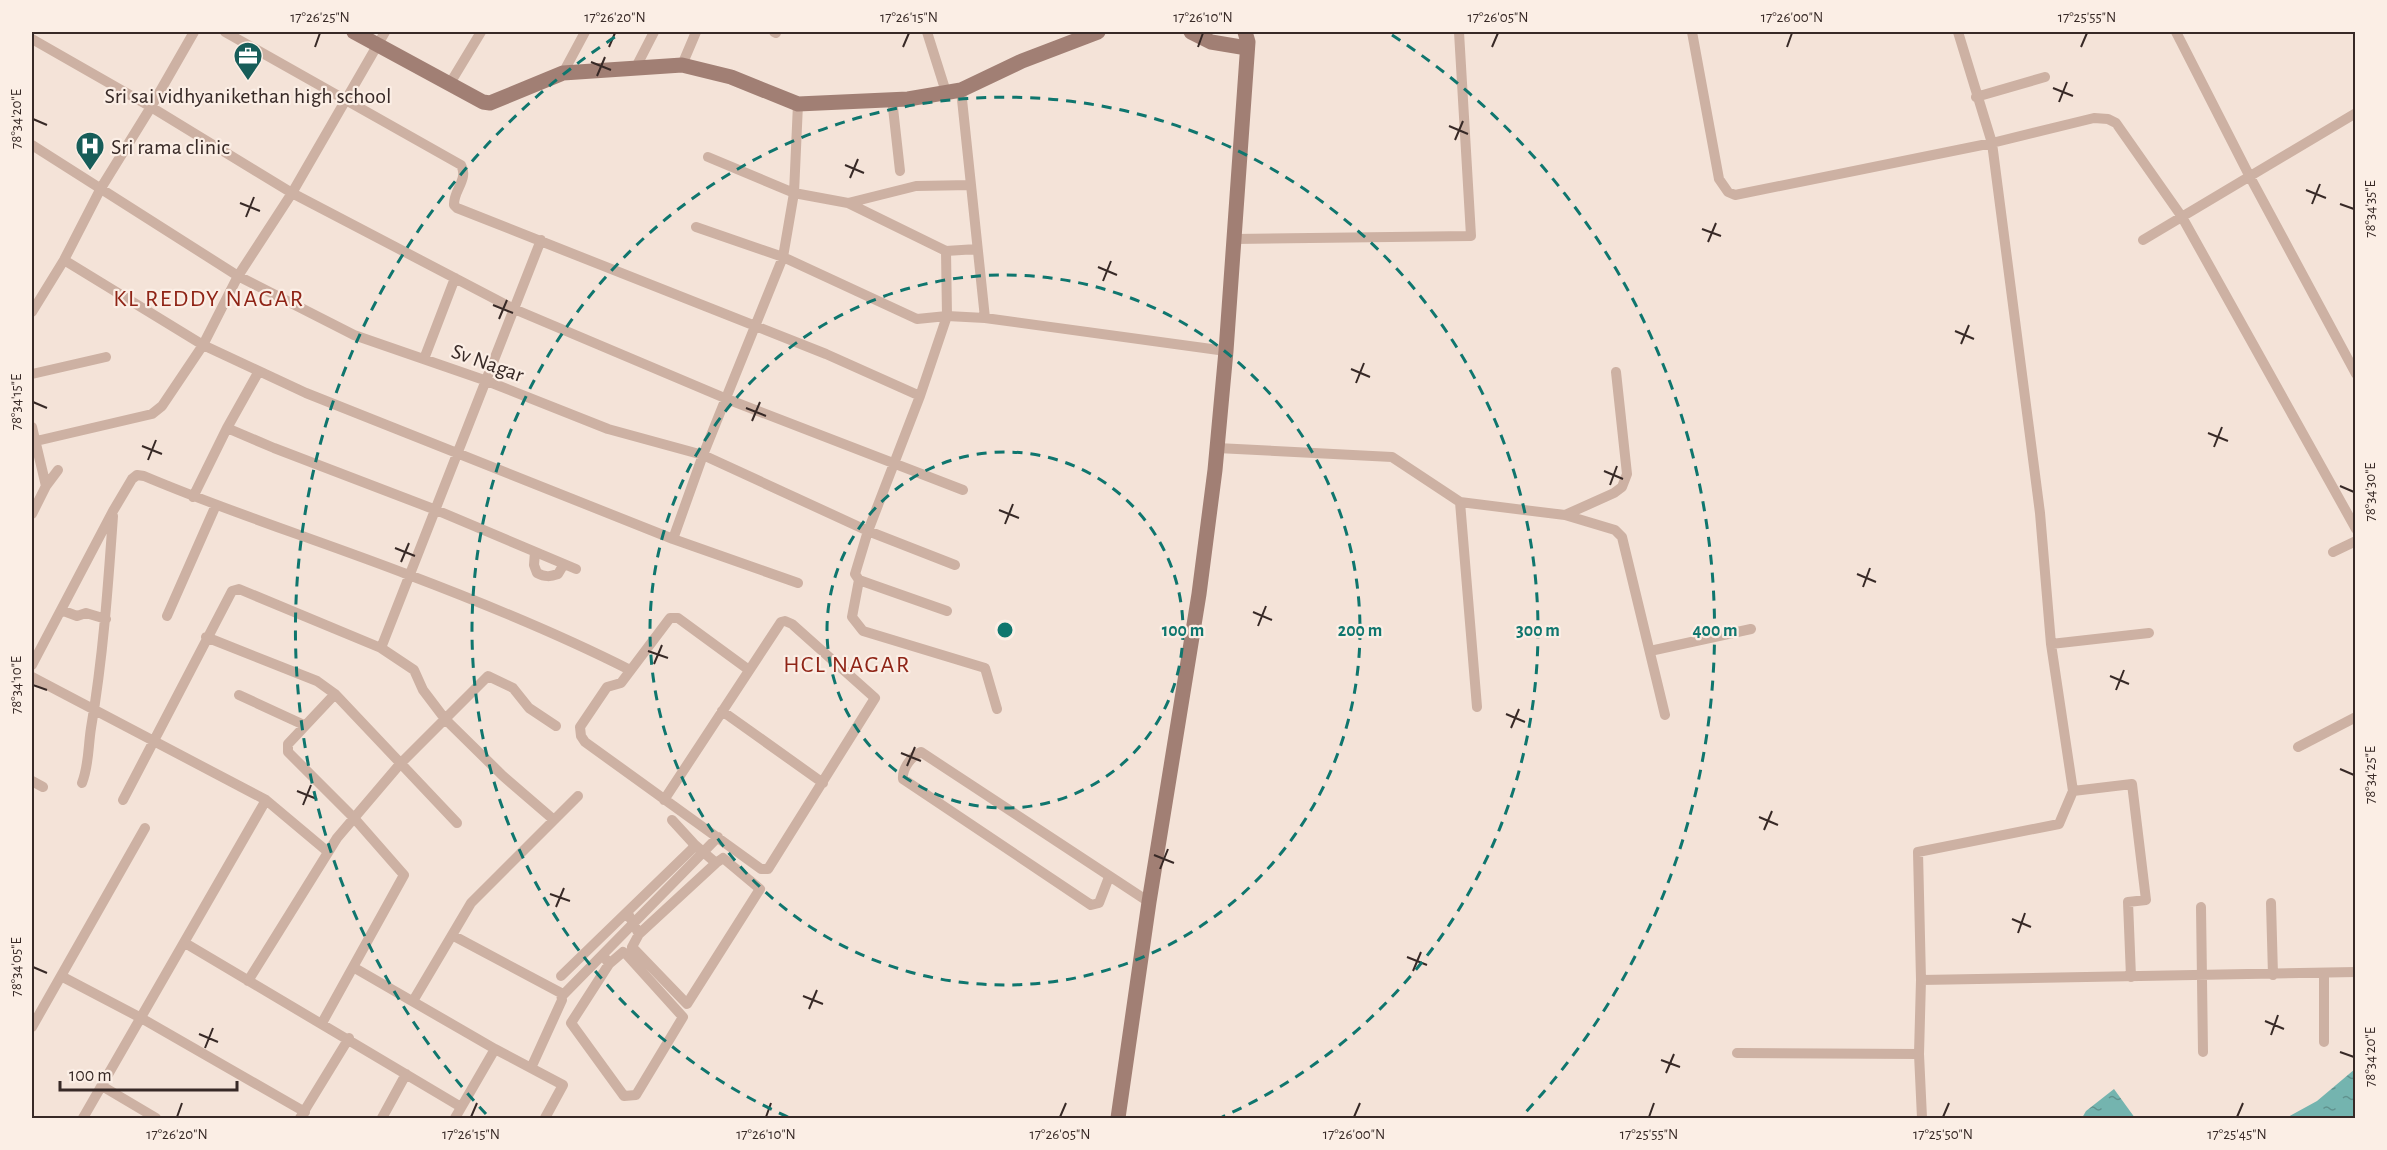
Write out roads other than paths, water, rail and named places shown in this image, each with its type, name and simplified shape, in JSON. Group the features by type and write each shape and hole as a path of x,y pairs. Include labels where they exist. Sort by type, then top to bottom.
{"street":[{"path":"32,312 194,32"},
{"path":"225,32 461,165 464,175 454,200 457,208 826,354 920,396"},
{"path":"354,32 483,102 490,103 562,73 682,65 731,77 798,104 892,99 953,91 1098,32"},
{"path":"33,442 152,414 162,406 203,345 238,276 292,193 385,32"},
{"path":"449,85 481,32"},
{"path":"562,73 585,32"},
{"path":"636,67 654,32"},
{"path":"682,65 696,32"},
{"path":"927,32 953,91 971,185 985,318"},
{"path":"1118,1119 1149,902 1199,594 1217,448 1248,38 1211,42 1191,32"},
{"path":"1234,239 1471,236 1460,32"},
{"path":"1692,32 1719,179 1728,192 1736,195 1992,143 2094,118 2108,119 2116,123 2182,218 2355,529"},
{"path":"1922,1119 1919,1054 1921,980 1918,852 2059,824 2073,791 2051,644 2040,513 1992,143 1976,98 1958,32"},
{"path":"2176,32 2355,374"},
{"path":"32,39 151,107 292,193 514,309 727,399 963,490"},
{"path":"1976,98 2045,77"},
{"path":"892,99 900,171"},
{"path":"673,539 703,455 783,257 794,193 798,104"},
{"path":"2143,240 2355,113"},
{"name":"Sv Nagar","path":"32,146 102,188 238,276 354,335 487,381 608,429 703,455 868,531 955,565"},
{"path":"708,157 794,193 848,203 946,251 977,249"},
{"path":"848,203 916,186 971,185"},
{"path":"696,227 783,257 917,319 947,316 985,318 1226,351"},
{"path":"381,648 541,240"},
{"path":"946,251 947,316 920,396 855,570 858,580 852,617 863,631 985,668 997,709"},
{"path":"64,260 203,345 306,393 673,539 798,583"},
{"path":"424,359 455,278"},
{"path":"32,374 106,357"},
{"path":"194,497 227,428 259,371"},
{"path":"1565,515 1614,493 1622,487 1627,474 1616,372"},
{"path":"32,427 33,442 46,486"},
{"path":"227,428 436,510 576,569"},
{"path":"1217,448 1392,457 1460,502 1565,515 1614,530 1622,537 1665,715"},
{"path":"32,514 46,486 58,470"},
{"path":"32,664 113,511 132,479 137,475 410,575 598,654 630,670"},
{"path":"1460,502 1477,707"},
{"path":"167,616 216,505"},
{"path":"82,783 88,767 106,619 113,511"},
{"path":"2333,552 2355,541"},
{"path":"535,552 534,565 537,573 542,576 550,577 558,574 564,564"},
{"path":"858,580 947,611"},
{"path":"123,800 206,637 232,591 239,589 381,648 414,670 423,690 445,718 503,776 554,820"},
{"path":"61,610 77,616 86,613 106,619"},
{"path":"664,800 781,622 792,624 875,698 768,869 761,869 664,800 585,742 581,736 580,727 607,687 621,683 670,618 678,618 749,670"},
{"path":"1650,651 1751,629"},
{"path":"2051,644 2149,633"},
{"path":"206,637 317,681 335,694 457,823"},
{"path":"248,981 328,852 354,818 400,764 488,675 513,688 529,708 556,726"},
{"path":"32,677 94,712 153,740 266,800 328,852"},
{"path":"322,1023 404,875 354,818 288,752 288,744 335,694"},
{"path":"239,695 304,726"},
{"path":"722,711 823,783"},
{"path":"2298,747 2355,717"},
{"path":"1109,877 1099,903 1091,905 903,779 904,770 915,754 921,752 1149,902"},
{"path":"32,781 43,787"},
{"path":"2073,791 2132,784 2146,900 2128,902 2131,977"},
{"path":"413,1001 471,903 578,796"},
{"path":"83,1119 266,800"},
{"path":"672,820 716,863"},
{"path":"32,1027 145,828"},
{"path":"562,996 606,959 636,929 718,837"},
{"path":"561,976 692,849 694,844"},
{"path":"723,858 760,889 687,1004 632,947 636,929 723,858"},
{"path":"2271,903 2272,975"},
{"path":"2201,907 2203,1052"},
{"path":"627,912 636,929"},
{"path":"452,934 558,990 562,996 531,1068"},
{"path":"185,943 349,1038 461,1107"},
{"path":"623,952 626,954 683,1017 636,1095 624,1096 571,1023 606,959 623,952"},
{"path":"353,967 495,1049 563,1085 545,1119"},
{"path":"1921,980 2355,972"},
{"path":"2324,973 2324,1042"},
{"path":"61,976 141,1018 302,1115 349,1038"},
{"path":"455,1119 495,1049"},
{"path":"1737,1053 1919,1054"},
{"path":"382,1119 406,1074"},
{"path":"102,1086 156,1119"}],"water":[{"path":"2355,1069 2355,1118 2286,1118 2317,1101"},
{"path":"2114,1089 2135,1118 2082,1118 2086,1111"}],"place":[{"name":"Sri sai vidhyanikethan high school","path":"248,82"},
{"name":"Sri rama clinic","path":"90,172"}],"district":[{"name":"KL REDDY NAGAR","path":"209,298"},
{"name":"HCL NAGAR","path":"847,664"}]}
